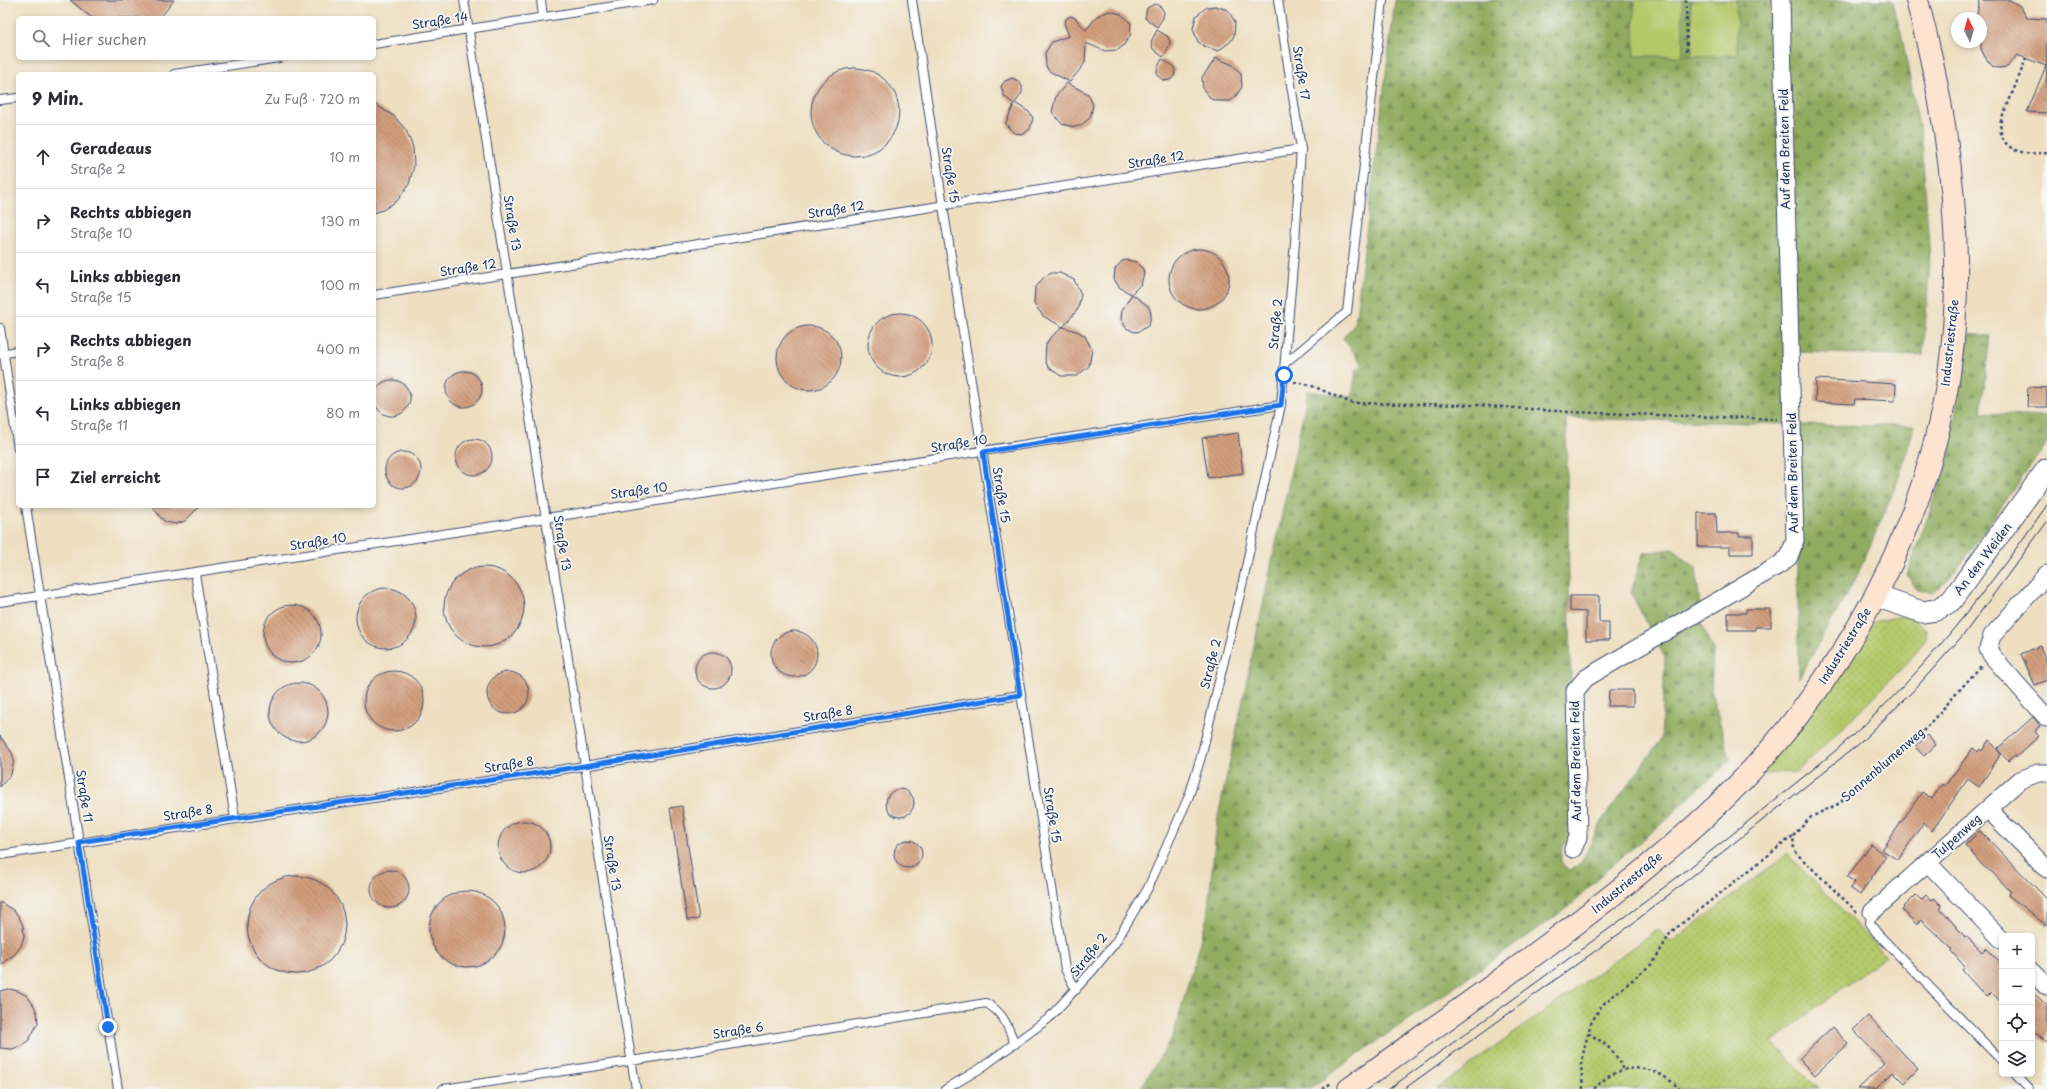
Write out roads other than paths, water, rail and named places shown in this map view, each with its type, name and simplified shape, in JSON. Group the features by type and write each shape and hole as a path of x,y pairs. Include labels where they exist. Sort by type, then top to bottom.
{"main road":[{"name":"Industriestraße","path":"1343,1084 1590,914 1689,831 1760,762 1815,694 1844,651 1876,596 1921,487 1938,427 1949,373 1954,303 1955,214 1945,122 1930,48 1917,0"}],"street":[{"name":"Auf dem Breiten Feld","path":"1573,850 1578,837 1575,691 1586,678 1779,565 1789,557 1795,540 1781,0"},
{"name":"An den Weiden","path":"1876,596 1922,612 1936,610 1951,601 2047,469"},
{"path":"2047,574 1992,636 1988,649 1992,656 2047,718"},
{"name":"Tulpenweg","path":"1871,917 2020,780 2038,773 2047,773"},
{"path":"1988,809 2047,869"},
{"path":"1928,863 1999,937"},
{"path":"2035,974 2047,986"}],"lane":[{"name":"Straße 13","path":"464,0 636,1089"},
{"path":"541,0 543,18"},
{"name":"Straße 14","path":"376,44 653,0"},
{"name":"Straße 15","path":"912,0 1020,695 1065,969 1076,990"},
{"name":"Straße 17","path":"1278,0 1301,149"},
{"path":"1285,363 1348,312 1383,0"},
{"path":"187,72 266,60"},
{"path":"0,100 16,98"},
{"name":"Straße 12","path":"376,295 1301,149"},
{"name":"Straße 2","path":"946,1089 981,1068 1016,1044 1048,1019 1076,990 1115,943 1148,888 1189,796 1201,757 1241,590 1281,405 1301,149"},
{"path":"0,328 2,353 16,438"},
{"path":"2,353 16,351"},
{"name":"Straße 10","path":"0,602 195,574 546,517 983,452 1281,405"},
{"name":"Straße 11","path":"26,508 39,596 118,1087"},
{"path":"195,574 235,818"},
{"name":"Straße 8","path":"0,855 584,766 1020,695"},
{"path":"1871,917 1876,932 1999,1058"},
{"name":"Straße 6","path":"443,1089 631,1061 986,1003 996,1009 1004,1018 1016,1044"},
{"path":"2018,1077 2029,1089"}],"tram line":[{"path":"1389,1089 1682,874 1843,744 1879,711 1931,656 1980,596 2047,505"},
{"path":"1404,1089 1623,931 1860,743 1914,690 1965,633 2047,522"}]}
